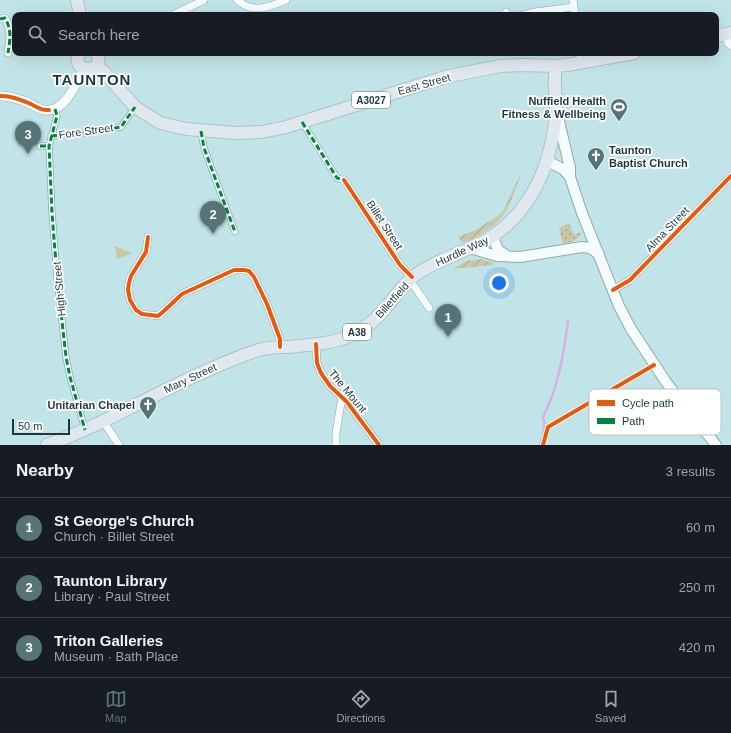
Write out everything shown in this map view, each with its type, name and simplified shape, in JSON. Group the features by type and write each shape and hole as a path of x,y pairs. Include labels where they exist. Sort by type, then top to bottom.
{"main road":[{"path":"77,0 79,12"},
{"path":"79,56 78,61 81,67 91,69 97,66 98,56"},
{"name":"East Street","path":"201,131 236,133 286,127 445,77 500,66 522,64 556,66 581,58 602,56"},
{"name":"A3027","path":"97,66 109,77 135,107 160,123 201,131"},
{"name":"Hurdle Way","path":"411,278 428,266 470,248 493,236 518,214 529,199 547,161 551,143 556,108 554,84 556,66"},
{"path":"556,108 567,155 570,178 612,290 626,320 644,350 672,389"},
{"path":"547,161 563,169 570,178"},
{"path":"582,247 588,239 590,232"},
{"path":"493,236 498,250 507,256"},
{"path":"470,248 497,256 520,257 582,247 590,248 599,254"},
{"name":"Billetfield","path":"280,347 316,344 352,335 367,326 379,316 411,278"},
{"name":"Mary Street","path":"104,421 186,380 222,364 260,350 280,347"},
{"name":"A38","path":"47,445 104,421"},
{"path":"708,435 716,445"}],"street":[{"path":"180,12 204,0"},
{"path":"237,0 245,6 257,8 286,0"},
{"path":"534,12 574,7"},
{"path":"0,18 5,18 9,26 10,36 8,53"},
{"path":"724,35 731,46"},
{"path":"0,96 11,97 45,110 55,109 69,98 84,68"},
{"name":"Fore Street","path":"51,136 91,132 121,126 135,107"},
{"name":"Fore Street","path":"49,146 57,116 55,109"},
{"path":"302,122 337,178 344,180"},
{"path":"201,131 204,148 235,232"},
{"path":"40,146 49,146"},
{"name":"High Street","path":"49,146 52,213 63,339 70,377 85,430"},
{"name":"Alma Street","path":"612,290 630,280 731,176"},
{"name":"Billet Street","path":"344,180 400,265 411,278 429,308"},
{"path":"148,237 146,252 131,276 128,290 136,310 142,314 158,316 182,294 234,270 238,269 250,271 271,315 280,339 280,347"},
{"name":"The Mount","path":"316,344 317,363 321,373 330,386 342,397 379,445"},
{"path":"336,445 336,433 342,397"},
{"path":"104,421 119,445"}],"shaded area":[{"path":"522,171 504,215 487,230 463,243 458,237 476,230 502,213"},
{"path":"569,223 574,235 581,232 581,234 573,241 563,244 559,228"},
{"path":"115,246 132,253 117,259"},
{"path":"482,259 493,263 493,265 453,269 466,261"}],"waterway":[{"path":"540,445 544,428 543,417 553,394 560,370 568,320"}],"marked path":[{"path":"0,19 5,18 10,31 8,53"},
{"path":"51,136 121,127 135,107"},
{"path":"55,109 57,116 49,146 57,276 66,357 85,430"},
{"path":"302,122 337,178 344,180"},
{"path":"201,131 204,148 235,232"},
{"path":"40,146 49,146"}],"cycle path":[{"path":"0,96 16,98 41,109 49,110"},
{"path":"613,290 630,280 731,176"},
{"path":"344,180 400,265 412,277"},
{"path":"148,237 146,252 131,276 129,283 128,290 130,300 136,310 142,314 158,316 182,294 234,270 249,271 254,277 267,304 280,339 280,347"},
{"path":"316,344 317,363 321,373 330,386 347,402 379,445"},
{"path":"613,389 654,365"},
{"path":"543,445 548,427 589,403"}],"place":[{"name":"Nuffield Health Fitness & Wellbeing","path":"619,122"},
{"name":"Triton Galleries","path":"28,154"},
{"name":"Taunton Baptist Church","path":"596,171"},
{"name":"Taunton Library","path":"213,234"},
{"name":"St George's Church","path":"448,337"},
{"name":"Unitarian Chapel","path":"148,420"}],"district":[{"name":"TAUNTON","path":"92,80"}]}
